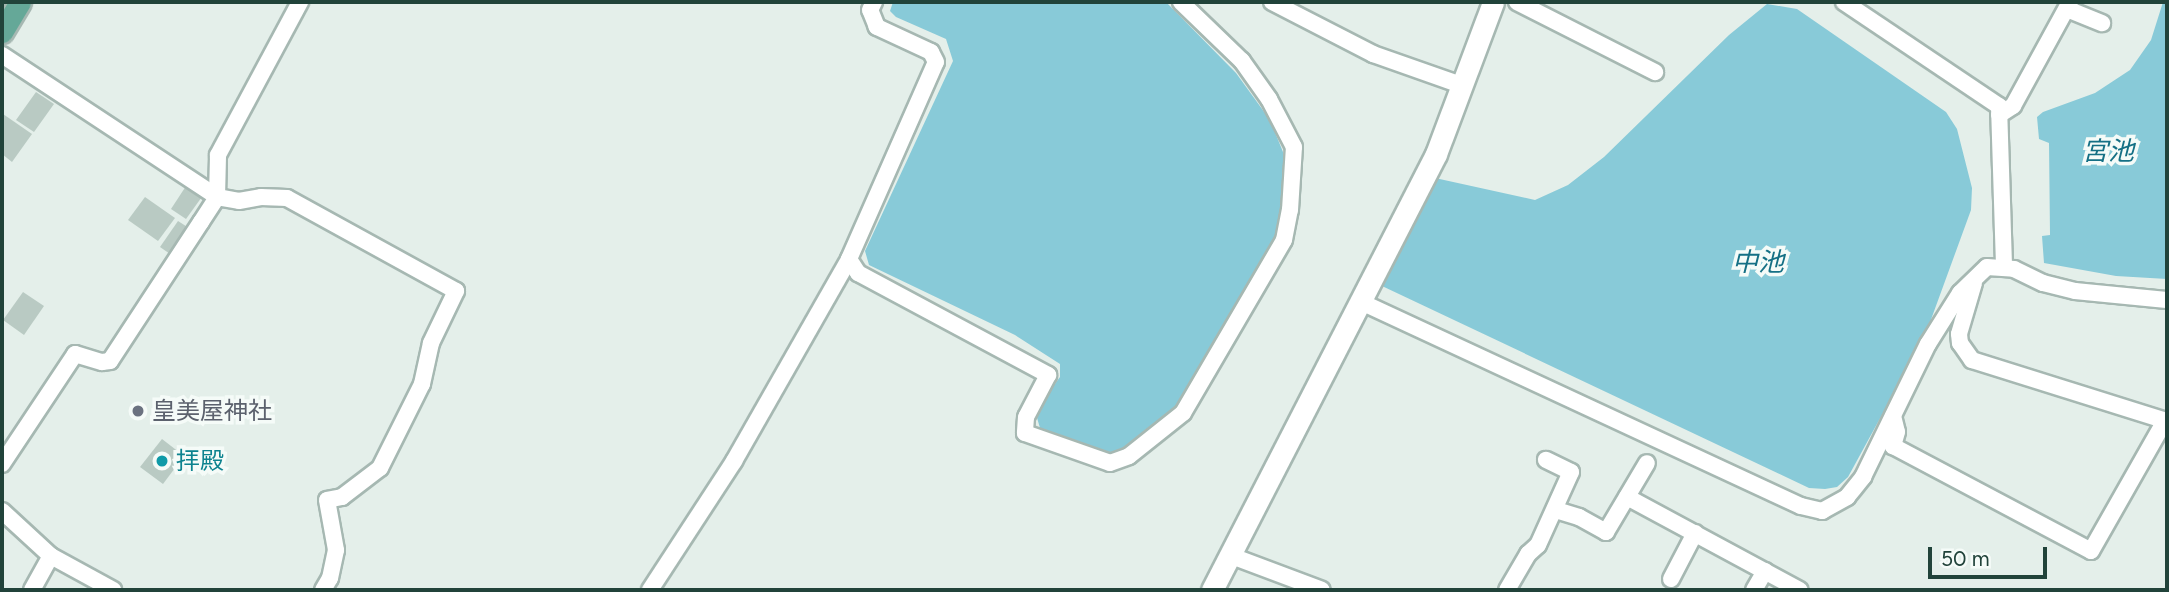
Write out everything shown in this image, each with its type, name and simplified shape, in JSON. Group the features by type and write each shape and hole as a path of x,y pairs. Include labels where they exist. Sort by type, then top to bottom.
{"main road":[{"path":"2,32 20,2"}],"street":[{"path":"2,464 75,354 102,362 110,361 218,197 218,155 300,2"},
{"path":"650,590 734,461 849,259 936,61 931,52 877,27 870,10 874,2"},
{"path":"849,259 858,273 1048,375 1026,417 1024,433 1110,463 1129,456 1183,413 1284,240 1290,210 1294,147 1269,99 1242,61 1181,2"},
{"path":"1272,2 1373,54 1461,85"},
{"path":"1212,590 1436,154 1493,2"},
{"path":"1517,2 1560,22 1624,46 1655,72"},
{"path":"1844,2 1999,106 2004,268"},
{"path":"1999,115 2013,106 2069,5 2102,23"},
{"path":"1560,22 1568,7"},
{"path":"2,55 218,197 239,201 261,197 287,198 456,291 431,343 422,384 380,468 342,497 327,500 336,550 330,578 323,590"},
{"path":"1359,301 1801,506 1822,511 1834,507 1863,477 1928,344 1960,293 1987,267 2004,268 2075,291 2167,300"},
{"path":"1893,446 2091,551 2166,421 1972,360 1959,343 1959,334 1975,278"},
{"path":"1863,477 1873,472 1893,446 1897,432 1893,416"},
{"path":"1507,590 1528,554 1538,545 1571,472 1546,460"},
{"path":"1556,510 1579,517 1606,532 1647,463"},
{"path":"1627,496 1800,590"},
{"path":"2,511 51,556 113,590"},
{"path":"1671,579 1695,533"},
{"path":"1228,555 1322,590"},
{"path":"32,590 51,556"},
{"path":"1754,590 1765,571"}],"water":[{"path":"893,2 1166,2 1236,73 1270,120 1283,152 1286,173 1283,214 1272,246 1236,313 1166,423 1134,447 1106,458 1080,450 1040,428 1035,411 1060,377 1060,364 1015,335 869,265 865,251 953,61 946,39 896,17 890,11"},
{"name":"宮池","path":"2163,2 2167,2 2167,279 2116,276 2044,263 2042,236 2050,235 2049,143 2039,139 2037,117 2043,112 2095,93 2130,70 2151,40"},
{"name":"中池","path":"1767,4 1797,9 1946,112 1957,129 1972,188 1971,210 1925,336 1848,477 1837,487 1825,489 1809,488 1382,286 1435,178 1535,200 1568,185 1604,157 1729,35"}],"building":[{"path":"36,92 54,104 34,132 16,120"},
{"path":"3,114 32,134 12,162 2,154"},
{"path":"188,183 204,194 186,219 171,209"},
{"path":"145,197 175,218 158,241 128,220"},
{"path":"178,221 192,230 173,256 160,247"},
{"path":"23,292 44,306 24,335 3,320"},
{"name":"拝殿","path":"162,439 184,456 163,484 140,467"}],"place":[{"name":"皇美屋神社","path":"138,411"},
{"name":"拝殿","path":"162,461"}]}
